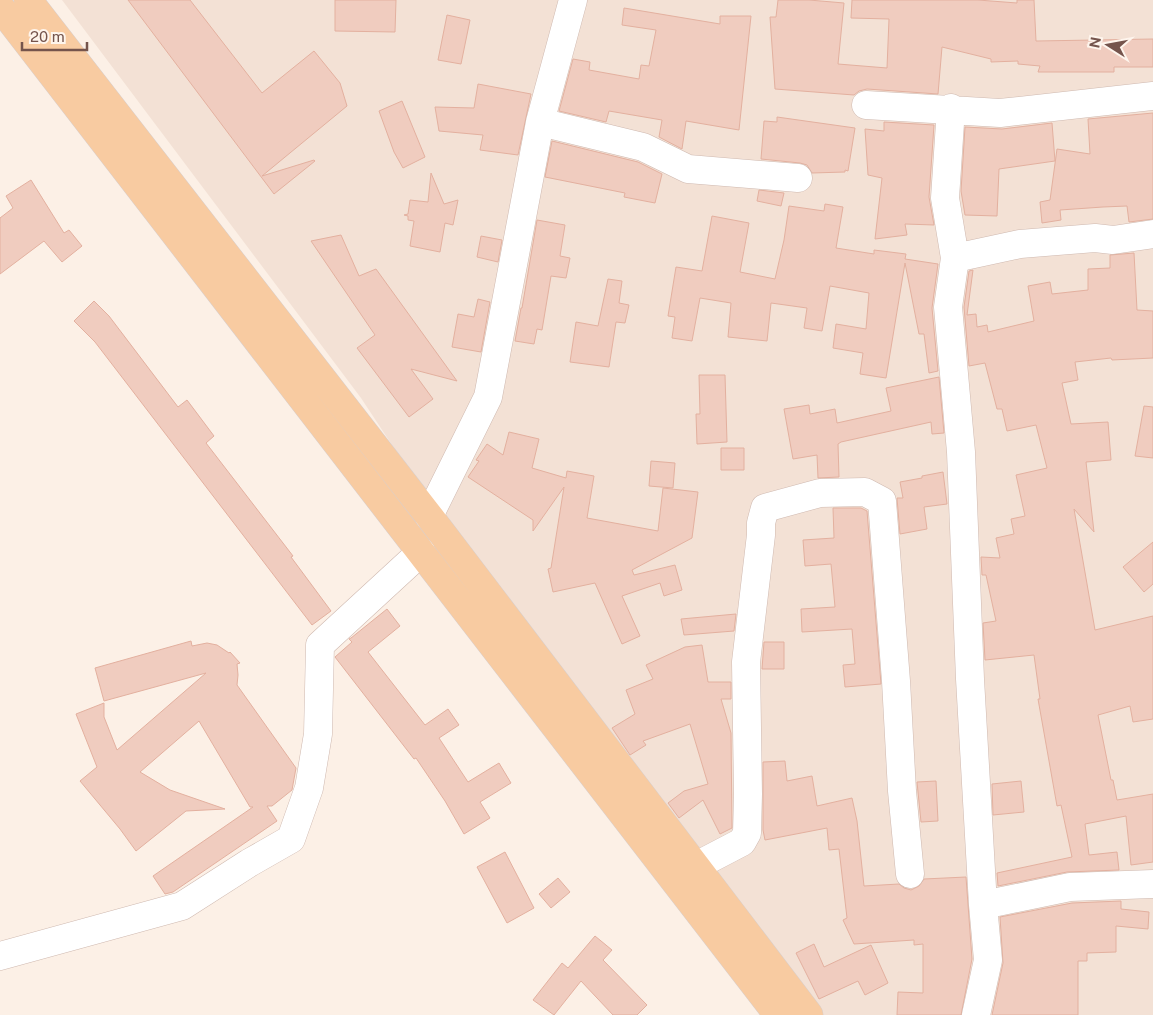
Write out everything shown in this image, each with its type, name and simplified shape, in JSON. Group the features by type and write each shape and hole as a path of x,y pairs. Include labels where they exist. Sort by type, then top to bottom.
{"main road":[{"path":"28,0 429,516 810,1015"},
{"path":"0,7 778,1015"}],"street":[{"path":"429,516 488,397 540,122 573,0"},
{"path":"866,104 951,108 1000,113 1153,96"},
{"path":"951,108 945,198 955,258 948,306 961,452 970,669 983,905 988,960 976,1015"},
{"path":"540,122 643,147 688,169 798,178"},
{"path":"955,258 1020,244 1094,238 1113,240 1153,234"},
{"path":"696,866 742,842 747,833 746,662 762,535 761,523 765,508 820,493 865,492 882,501 896,681 902,791 910,874"},
{"path":"0,956 182,906 249,863 291,839 309,788 318,734 320,645 421,552"},
{"path":"983,905 1070,888 1153,884"}],"shaded area":[{"path":"62,0 1153,0 1153,1015 795,1015 615,783 361,398"}],"building":[{"path":"128,0 190,0 262,93 314,51 340,83 347,106 262,176 315,161 274,194"},
{"path":"335,0 396,0 395,32 335,31"},
{"path":"778,0 844,3 838,64 887,68 889,19 851,18 852,0 978,0 1017,3 1017,0 1034,0 1036,41 1153,39 1153,67 1114,67 1114,72 1038,72 1040,66 1018,64 1018,61 991,62 991,59 942,47 938,94 867,89 859,91 854,95 775,89 770,17 776,17"},
{"path":"624,8 720,24 720,16 751,16 739,130 686,121 682,149 659,137 662,120 609,111 606,122 559,111 573,59 590,62 589,70 639,79 641,65 649,66 656,30 622,25"},
{"path":"447,15 470,20 461,64 438,60"},
{"path":"478,84 531,94 518,155 480,150 483,135 439,131 435,107 474,108"},
{"path":"402,101 425,157 403,168 394,152 379,111"},
{"path":"1153,113 1153,219 1129,222 1127,206 1060,210 1061,220 1042,223 1040,202 1050,200 1057,149 1090,154 1088,119"},
{"path":"777,117 855,128 848,171 812,173 807,165 800,163 761,159 764,121 777,122"},
{"path":"884,122 934,125 929,197 934,225 905,224 907,235 875,239 882,178 868,175 865,129 884,131"},
{"path":"1052,123 1055,161 999,169 997,216 965,215 961,191 965,127 1002,129"},
{"path":"552,141 638,162 662,174 655,203 624,197 625,193 545,177"},
{"path":"431,173 444,204 458,200 453,225 445,223 440,252 410,246 414,221 408,220 408,216 404,215 408,214 410,200 428,202"},
{"path":"31,180 64,233 69,230 82,246 62,262 44,241 0,274 0,218 13,208 6,196"},
{"path":"759,190 784,193 781,206 757,201"},
{"path":"825,204 843,207 836,248 874,254 874,250 906,254 905,259 938,264 932,308 938,371 929,373 924,334 919,334 905,263 886,378 860,374 863,353 833,348 836,324 866,329 869,293 830,286 822,331 804,328 807,308 771,303 767,341 728,337 731,303 700,298 692,341 672,338 675,317 668,316 676,267 702,271 712,216 749,223 740,272 775,279 789,206 824,211"},
{"path":"537,220 565,225 560,256 570,258 566,278 551,276 542,330 537,329 534,344 515,341"},
{"path":"341,235 359,276 376,269 457,381 411,369 433,399 409,417 357,348 375,335 311,241"},
{"path":"481,236 502,240 498,262 477,257"},
{"path":"1134,253 1137,310 1153,311 1153,358 1112,360 1111,358 1075,362 1078,380 1062,383 1071,424 1108,422 1111,460 1086,462 1094,532 1074,509 1095,630 1153,616 1153,719 1133,722 1130,706 1098,715 1117,800 1153,794 1153,862 1131,865 1126,816 1085,824 1089,855 1117,852 1119,870 1067,872 998,886 997,873 1072,857 1061,805 1057,806 1038,699 1040,699 1034,655 985,660 983,623 996,621 986,575 982,575 981,557 1000,558 996,538 1014,534 1011,519 1025,516 1016,475 1047,468 1036,425 1007,431 1002,409 997,409 985,363 969,366 964,307 969,271 973,270 967,315 976,314 977,327 987,325 988,332 1034,321 1028,286 1050,282 1052,294 1088,290 1088,269 1110,268 1110,255"},
{"path":"608,279 622,281 619,303 629,305 625,323 616,322 609,367 570,362 576,322 598,326"},
{"path":"478,299 490,302 481,352 452,347 458,314 474,317"},
{"path":"94,301 109,316 178,407 187,400 214,436 206,443 293,556 291,557 331,611 312,625 95,342 74,321"},
{"path":"699,375 725,375 727,442 697,444 696,414 700,414"},
{"path":"939,377 944,433 932,434 931,422 841,442 838,444 839,477 818,478 817,455 793,459 784,409 809,405 810,414 835,409 837,423 891,411 886,388"},
{"path":"1144,406 1153,407 1153,458 1135,456"},
{"path":"509,432 539,439 532,468 566,478 567,471 594,476 587,518 658,531 663,488 698,492 692,538 632,570 634,575 675,565 682,590 664,596 660,583 622,596 640,636 622,644 595,583 553,592 548,569 551,568 564,487 533,531 533,520 468,477 479,461 476,460 487,444 503,455"},
{"path":"721,448 744,448 744,470 721,470"},
{"path":"651,461 675,463 673,488 649,486"},
{"path":"943,472 947,504 924,507 927,529 900,534 897,498 903,498 900,482"},
{"path":"833,508 861,508 867,511 881,684 845,687 843,665 855,664 852,629 802,632 801,609 835,607 831,564 805,566 803,540 834,538"},
{"path":"1153,542 1153,584 1144,592 1123,567"},
{"path":"387,609 400,626 368,652 425,725 448,709 459,725 439,738 468,782 499,763 511,783 480,802 490,818 464,834 445,801 416,758 414,759 335,657 352,642 349,639"},
{"path":"736,614 734,631 684,635 681,619"},
{"path":"191,641 192,646 207,643 217,645 230,652 240,663 237,664 237,685 296,768 292,790 272,806 267,806 277,821 173,892 165,894 153,876 253,807 250,807 199,721 140,772 170,790 225,809 186,811 136,851 80,781 97,767 76,714 104,703 104,717 117,750 206,673 104,701 95,668"},
{"path":"764,642 784,642 784,669 762,669"},
{"path":"702,645 708,682 731,682 731,699 721,699 731,733 732,828 720,834 703,800 679,818 668,803 684,791 708,784 690,724 643,741 646,745 630,755 612,728 635,714 626,690 653,679 646,665 685,647"},
{"path":"785,761 787,781 812,776 817,806 852,798 857,821 864,886 899,884 911,890 919,886 924,879 966,877 972,959 961,1015 897,1015 898,992 923,993 923,944 914,945 914,940 854,944 843,920 847,918 839,849 829,850 827,828 765,840 763,830 763,762"},
{"path":"936,781 938,821 921,822 917,782"},
{"path":"1021,781 1024,812 993,815 992,784"},
{"path":"505,852 534,908 507,923 477,867"},
{"path":"558,878 570,892 551,908 539,894"},
{"path":"1121,901 1121,909 1149,912 1148,929 1116,926 1116,952 1087,953 1087,961 1078,961 1078,1015 992,1015 1003,963 1000,917 1072,903"},
{"path":"595,936 612,950 603,960 647,1005 637,1015 613,1015 581,981 554,1015 533,1000 562,963 568,968"},
{"path":"814,944 824,967 871,945 888,983 865,995 858,981 819,999 796,953"}]}
